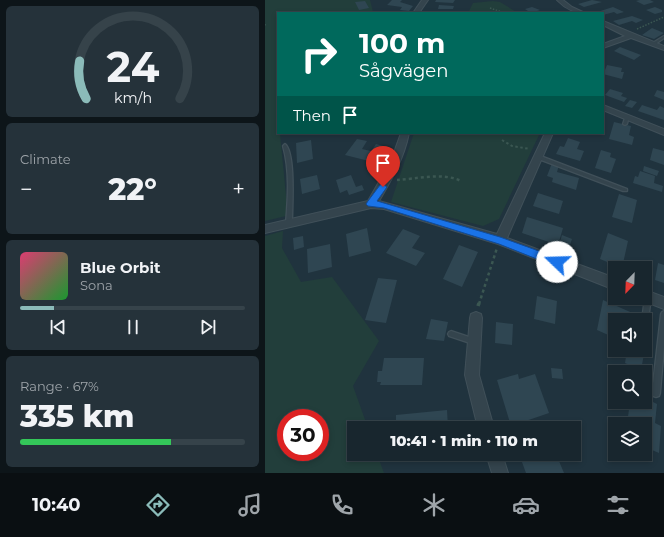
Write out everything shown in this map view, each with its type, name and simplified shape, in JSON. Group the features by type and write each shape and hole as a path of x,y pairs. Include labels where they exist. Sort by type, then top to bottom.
{"street":[{"path":"417,12 425,0"},
{"path":"560,0 570,8 580,12"},
{"path":"604,23 628,35 664,48"},
{"path":"604,46 628,35"},
{"path":"604,108 626,120 664,132"},
{"path":"371,204 383,187 403,145 405,134"},
{"path":"500,240 549,134"},
{"path":"265,229 371,204 384,205 500,240 608,281"},
{"path":"652,298 664,303"},
{"path":"476,318 473,341 472,375 484,421"},
{"path":"496,461 500,473"}],"lane":[{"path":"653,44 664,37"},
{"path":"285,146 289,156 291,207 289,223"},
{"path":"539,155 625,190"},
{"path":"656,394 664,314"},
{"path":"451,334 473,341"}],"path":[{"path":"490,8 502,12"},
{"path":"628,35 664,17"},
{"path":"501,140 512,146 539,155"},
{"path":"383,187 400,179 442,177 455,178 461,181"},
{"path":"476,318 481,296 500,240"}],"green space":[{"path":"265,0 370,0 373,12 277,12 277,134 280,134 287,206 286,216 265,221"},
{"path":"493,1 500,2 516,12 468,12 473,3"},
{"path":"414,134 540,134 499,219 483,226 391,202"},
{"path":"283,231 282,248 301,282 332,277 379,341 353,386 366,421 347,421 347,461 380,461 384,473 265,473 265,236"}],"building":[{"path":"392,0 402,0 400,2 413,6 409,11 400,10 402,7 387,5"},
{"path":"436,0 455,0 453,3 435,2"},
{"path":"592,0 602,2 584,7 578,4"},
{"path":"650,0 654,2 644,5 636,1"},
{"path":"365,1 369,8 359,10 355,2"},
{"path":"439,5 454,6 453,9 438,9"},
{"path":"532,7 540,10 537,11 538,12 528,12 525,9"},
{"path":"613,7 624,12 617,14 614,12 604,15 604,12 597,12"},
{"path":"655,7 662,10 662,12 655,14 646,10"},
{"path":"632,16 643,20 636,23 632,21 619,25 613,21"},
{"path":"652,28 664,33 654,39 642,35"},
{"path":"620,47 641,55 634,60 614,51"},
{"path":"607,65 622,68 621,72 624,72 622,79 604,74"},
{"path":"610,89 623,93 621,96 627,98 624,102 605,95"},
{"path":"657,90 664,92 664,100 654,96"},
{"path":"630,100 637,102 632,108 625,106"},
{"path":"642,105 657,110 660,106 664,108 664,120 638,111"},
{"path":"614,122 631,126 629,135 634,137 632,145 609,139"},
{"path":"568,138 580,142 577,149 584,151 580,161 556,154 560,146 564,147"},
{"path":"357,139 367,141 362,149 375,152 369,161 345,155"},
{"path":"311,140 313,159 297,163 296,143"},
{"path":"376,144 387,147 383,152 372,150"},
{"path":"653,148 664,151 664,165 650,160"},
{"path":"601,150 611,153 610,157 616,159 611,173 595,168"},
{"path":"552,163 559,165 557,172 579,178 576,190 552,182 553,178 547,176"},
{"path":"644,166 659,171 657,176 643,171"},
{"path":"640,171 655,176 654,183 663,186 662,192 633,183 635,176 638,177"},
{"path":"317,175 320,189 302,194 300,179"},
{"path":"351,175 356,187 362,185 364,190 349,195 347,190 340,193 336,180"},
{"path":"538,193 563,201 559,214 533,206"},
{"path":"619,194 637,200 632,223 612,217"},
{"path":"527,217 563,228 558,245 522,233"},
{"path":"367,228 371,251 349,257 346,234"},
{"path":"403,229 420,236 412,248 425,253 416,266 386,253"},
{"path":"608,233 628,241 624,261 608,261 608,262 600,259"},
{"path":"562,235 572,239 569,248 559,245"},
{"path":"303,236 304,247 294,250 293,238"},
{"path":"330,244 332,267 308,273 307,249"},
{"path":"459,245 478,252 462,287 443,279"},
{"path":"658,263 664,265 664,283 655,280"},
{"path":"378,278 397,280 386,323 365,320"},
{"path":"537,296 557,301 555,324 534,319"},
{"path":"603,300 608,302 608,305 614,305 632,313 608,313 608,335 597,330"},
{"path":"431,319 448,322 444,341 426,339"},
{"path":"496,322 513,324 512,345 495,343"},
{"path":"626,357 643,357 642,365 630,365 625,363"},
{"path":"384,358 424,358 422,385 380,385 381,382 377,382 378,371 382,371"},
{"path":"551,368 562,369 563,379 552,378"},
{"path":"518,374 519,379 535,374 549,413 526,421 509,421 497,380"},
{"path":"652,402 657,404 655,423 661,426 659,453 652,450 652,417 628,417 629,409 652,409"},
{"path":"447,410 448,421 396,421 396,415"},
{"path":"522,461 559,461 564,473 526,473"}],"route":[{"path":"383,187 371,204 384,205 500,240 557,262"}]}
